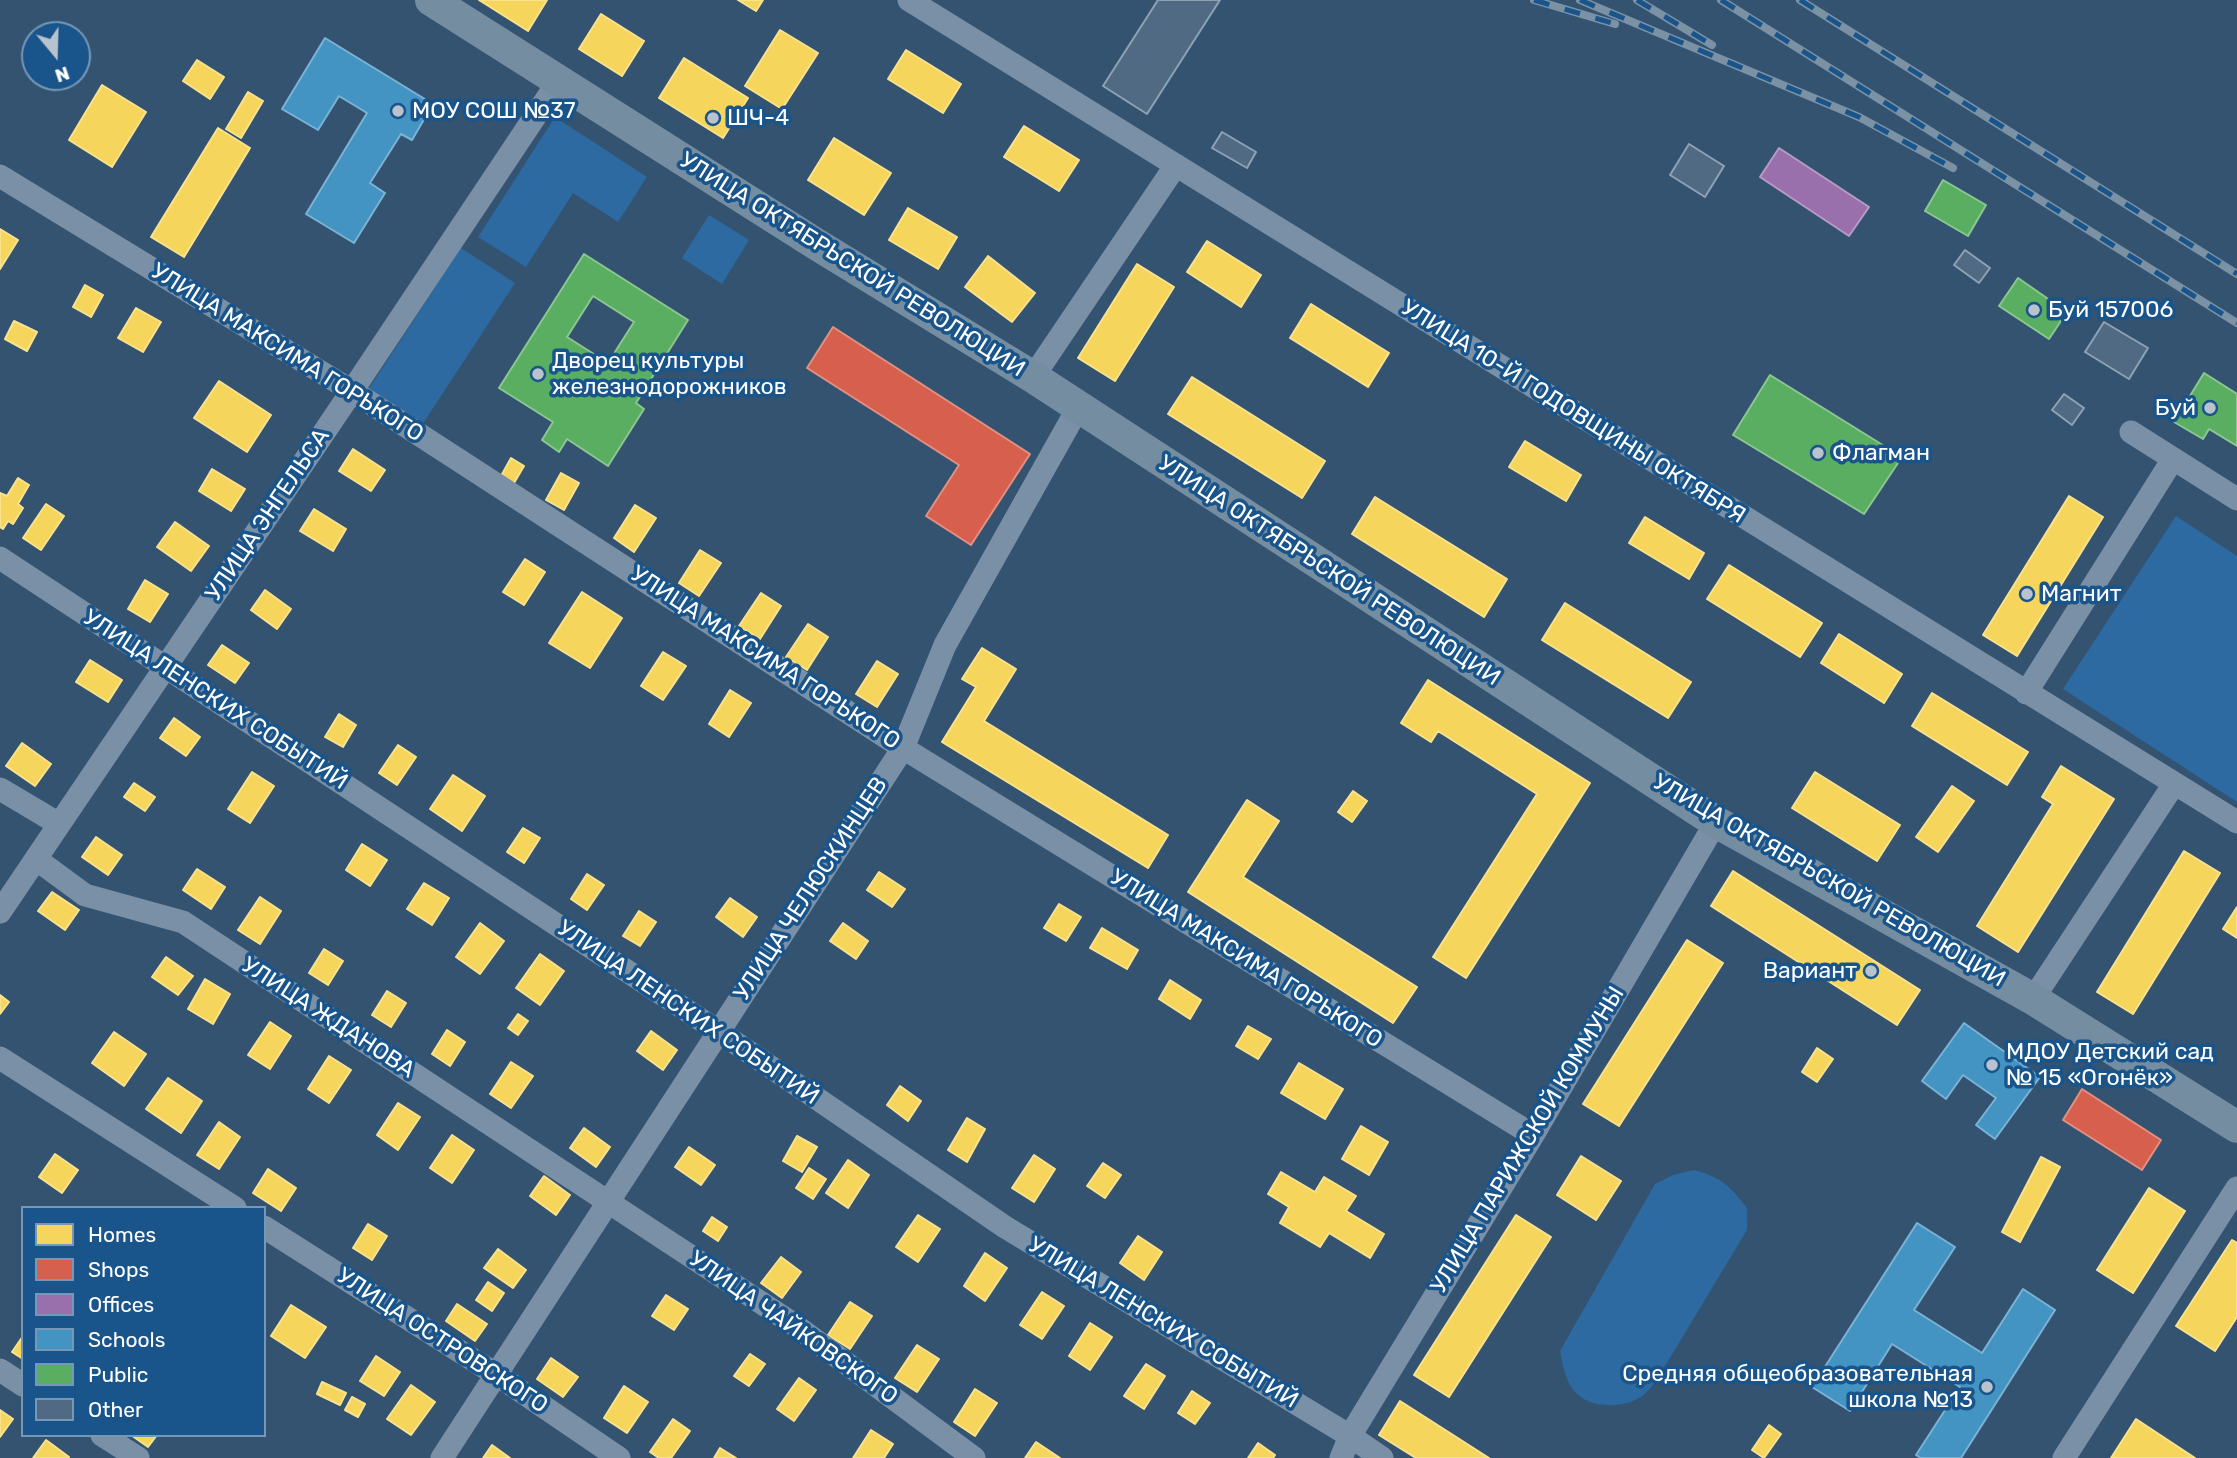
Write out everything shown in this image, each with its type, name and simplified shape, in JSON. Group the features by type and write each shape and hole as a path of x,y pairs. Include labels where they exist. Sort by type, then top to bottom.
{"street":[{"name":"УЛИЦА ОКТЯБРЬСКОЙ РЕВОЛЮЦИИ","path":"431,0 1033,377 1716,822 2033,999 2237,1127"},
{"name":"УЛИЦА 10-Й ГОДОВЩИНЫ ОКТЯБРЯ","path":"909,0 2237,822"},
{"name":"УЛИЦА ЭНГЕЛЬСА","path":"0,912 558,82"},
{"path":"1033,377 1176,165"},
{"name":"УЛИЦА МАКСИМА ГОРЬКОГО","path":"0,176 352,391 903,748 1533,1135"},
{"name":"УЛИЦА ЧЕЛЮСКИНЦЕВ","path":"442,1458 903,748 945,645 1078,408"},
{"path":"2131,432 2237,499"},
{"path":"2026,693 2173,459"},
{"name":"УЛИЦА ЛЕНСКИХ СОБЫТИЙ","path":"0,558 718,1031 1005,1227 1382,1458"},
{"path":"2033,999 2175,784"},
{"path":"0,789 59,824"},
{"name":"УЛИЦА ПАРИЖСКОЙ КОММУНЫ","path":"1340,1458 1350,1436 1533,1135 1716,822"},
{"name":"УЛИЦА ЖДАНОВА","path":"36,859 85,895 183,922 610,1201"},
{"path":"0,1058 232,1206"},
{"path":"2064,1458 2237,1188"},
{"name":"УЛИЦА ЧАЙКОВСКОГО","path":"610,1201 792,1323 974,1458"},
{"name":"УЛИЦА ОСТРОВСКОГО","path":"266,1228 497,1375 620,1458"},
{"path":"0,1370 21,1384"},
{"path":"105,1437 138,1458"}],"shaded area":[{"path":"555,117 647,177 618,222 573,193 526,267 478,237"},
{"path":"709,215 749,240 722,284 682,258"},
{"path":"461,248 515,283 420,428 366,393"},
{"path":"2176,516 2237,556 2237,802 2063,689"},
{"path":"1694,1170 1718,1179 1735,1194 1747,1208 1747,1230 1649,1389 1641,1397 1622,1404 1601,1405 1582,1398 1569,1383 1560,1351 1655,1184 1673,1175"}],"building: Homes":[{"path":"479,0 547,0 528,31"},
{"path":"738,0 763,0 756,11"},
{"path":"601,14 644,41 622,76 579,49"},
{"path":"780,30 818,53 782,109 745,86"},
{"path":"906,50 961,84 943,113 888,79"},
{"name":"ШЧ-4","path":"684,58 748,98 723,138 659,98"},
{"path":"197,60 224,77 210,99 183,81"},
{"path":"102,85 146,112 112,167 69,140"},
{"path":"248,92 263,101 241,138 226,129"},
{"path":"1024,126 1079,160 1059,191 1004,157"},
{"path":"218,128 250,148 184,257 151,237"},
{"path":"834,138 891,173 864,215 808,180"},
{"path":"908,208 957,237 938,269 889,240"},
{"path":"0,229 18,240 0,269"},
{"path":"1207,241 1261,275 1241,307 1187,272"},
{"path":"988,256 1035,293 1012,322 965,287"},
{"path":"1137,264 1174,287 1115,381 1078,358"},
{"path":"85,285 103,295 91,317 73,307"},
{"path":"1311,304 1389,353 1368,387 1290,338"},
{"path":"136,308 161,322 143,352 118,338"},
{"path":"14,321 37,332 27,351 5,339"},
{"path":"1192,377 1325,461 1302,498 1168,414"},
{"path":"219,381 271,415 247,452 194,418"},
{"path":"1525,441 1581,475 1566,501 1509,467"},
{"path":"353,449 385,470 371,491 339,471"},
{"path":"511,458 524,466 514,483 501,476"},
{"path":"212,469 245,489 231,511 199,491"},
{"path":"561,473 579,483 564,510 546,500"},
{"path":"18,478 29,485 18,504 23,508 13,524 8,521 3,529 0,527 0,493 7,496"},
{"path":"2069,496 2103,517 2017,656 1983,635"},
{"path":"1375,497 1507,579 1484,617 1352,534"},
{"path":"46,504 64,516 41,550 23,538"},
{"path":"635,505 656,518 634,552 614,538"},
{"path":"314,509 346,529 333,551 300,531"},
{"path":"1645,517 1704,553 1689,579 1629,543"},
{"path":"175,522 209,546 191,571 157,547"},
{"path":"700,550 721,563 699,596 679,583"},
{"path":"525,559 545,572 524,605 503,592"},
{"path":"1729,565 1822,623 1800,657 1707,599"},
{"path":"145,580 168,594 150,622 128,609"},
{"path":"265,590 291,609 277,629 251,610"},
{"path":"582,592 622,618 590,668 549,643"},
{"path":"761,593 781,606 760,639 739,626"},
{"path":"1565,603 1691,682 1668,718 1542,640"},
{"path":"808,624 828,637 807,670 786,657"},
{"path":"1839,634 1902,674 1884,703 1821,663"},
{"path":"222,645 249,663 235,683 208,665"},
{"path":"982,648 1016,669 984,721 1168,835 1148,868 942,742 976,687 962,679"},
{"path":"663,652 686,666 663,700 641,686"},
{"path":"90,660 122,680 108,702 76,682"},
{"path":"877,661 898,674 877,707 856,694"},
{"path":"1428,680 1590,783 1466,978 1433,957 1537,794 1438,731 1431,742 1401,723"},
{"path":"730,690 751,703 729,737 709,724"},
{"path":"1932,693 2028,752 2007,785 1912,726"},
{"path":"339,714 356,725 343,747 325,737"},
{"path":"174,718 200,737 186,756 160,738"},
{"path":"22,743 51,764 35,786 6,766"},
{"path":"398,745 416,757 397,785 379,773"},
{"path":"2061,766 2114,799 2018,952 1977,926 2053,804 2042,797"},
{"path":"252,772 274,786 250,823 228,809"},
{"path":"1815,772 1900,825 1877,861 1792,808"},
{"path":"453,775 485,796 462,831 430,809"},
{"path":"134,783 155,797 145,811 124,797"},
{"path":"1952,786 1974,801 1938,852 1916,837"},
{"path":"1353,791 1367,801 1352,822 1338,812"},
{"path":"1247,800 1279,821 1243,877 1417,987 1393,1023 1188,892"},
{"path":"523,828 540,838 524,863 507,852"},
{"path":"96,837 122,855 108,875 82,857"},
{"path":"362,844 387,860 370,886 346,870"},
{"path":"2184,851 2220,873 2133,1014 2097,992"},
{"path":"197,869 225,887 211,909 183,890"},
{"path":"1733,871 1920,990 1897,1025 1711,906"},
{"path":"879,872 905,889 892,907 867,890"},
{"path":"587,874 604,885 587,910 571,899"},
{"path":"424,883 449,898 432,925 407,909"},
{"path":"52,892 79,910 65,930 38,911"},
{"path":"260,897 281,911 260,944 238,930"},
{"path":"730,898 757,917 743,937 716,917"},
{"path":"1059,904 1081,917 1066,941 1044,928"},
{"path":"2237,907 2237,938 2223,929"},
{"path":"639,911 656,922 640,946 623,936"},
{"path":"480,923 504,941 480,974 456,957"},
{"path":"843,923 868,941 856,959 830,941"},
{"path":"1102,928 1138,950 1127,969 1090,948"},
{"path":"1687,940 1723,963 1619,1126 1583,1104"},
{"path":"324,949 343,961 328,985 309,973"},
{"path":"540,954 564,971 540,1005 516,988"},
{"path":"166,957 193,976 178,995 152,977"},
{"path":"205,979 230,994 213,1024 188,1009"},
{"path":"1170,980 1201,1000 1190,1019 1159,999"},
{"path":"387,991 406,1003 391,1027 372,1015"},
{"path":"0,995 9,1002 0,1014"},
{"path":"518,1014 528,1021 518,1035 508,1028"},
{"path":"270,1022 291,1036 270,1069 248,1055"},
{"path":"1248,1026 1271,1039 1258,1059 1236,1046"},
{"path":"447,1030 465,1042 450,1066 432,1054"},
{"path":"651,1031 677,1050 663,1070 637,1051"},
{"path":"114,1032 146,1054 124,1086 92,1063"},
{"path":"1817,1048 1833,1059 1817,1082 1802,1072"},
{"path":"329,1056 351,1070 329,1103 308,1089"},
{"path":"511,1062 533,1076 511,1108 490,1094"},
{"path":"1299,1063 1343,1089 1325,1119 1281,1093"},
{"path":"168,1078 202,1101 181,1133 146,1109"},
{"path":"900,1086 921,1101 908,1121 887,1105"},
{"path":"398,1103 420,1117 398,1150 377,1135"},
{"path":"967,1118 985,1129 967,1162 948,1150"},
{"path":"219,1122 240,1137 219,1169 197,1155"},
{"path":"1361,1126 1388,1142 1369,1175 1342,1159"},
{"path":"584,1128 610,1147 596,1167 570,1148"},
{"path":"452,1135 474,1150 452,1183 430,1168"},
{"path":"797,1136 817,1147 802,1172 783,1161"},
{"path":"689,1147 715,1165 701,1185 675,1167"},
{"path":"55,1154 78,1170 62,1193 39,1177"},
{"path":"1034,1155 1055,1169 1034,1202 1012,1188"},
{"path":"1581,1156 1621,1181 1596,1220 1557,1195"},
{"path":"2041,1157 2060,1167 2020,1242 2002,1232"},
{"path":"848,1160 869,1175 848,1208 826,1193"},
{"path":"1103,1163 1121,1175 1105,1198 1087,1186"},
{"path":"809,1168 826,1179 813,1199 796,1188"},
{"path":"268,1169 296,1188 281,1211 253,1193"},
{"path":"1281,1172 1315,1192 1324,1177 1356,1196 1346,1211 1384,1234 1370,1258 1329,1233 1320,1247 1280,1223 1289,1207 1268,1194"},
{"path":"544,1176 570,1195 556,1215 530,1196"},
{"path":"2149,1188 2185,1211 2133,1293 2097,1270"},
{"path":"918,1215 940,1229 918,1262 896,1247"},
{"path":"1516,1215 1551,1237 1449,1397 1414,1375"},
{"path":"712,1217 727,1227 718,1241 703,1231"},
{"path":"368,1224 387,1236 372,1260 353,1248"},
{"path":"1138,1236 1162,1252 1144,1280 1120,1263"},
{"path":"2232,1240 2237,1243 2237,1317 2215,1351 2176,1326"},
{"path":"498,1249 526,1270 513,1288 484,1268"},
{"path":"985,1253 1007,1268 985,1301 964,1286"},
{"path":"781,1257 801,1272 782,1298 761,1283"},
{"path":"488,1282 504,1293 492,1311 476,1300"},
{"path":"1042,1292 1064,1306 1042,1339 1020,1325"},
{"path":"666,1295 688,1309 674,1330 652,1316"},
{"path":"850,1302 872,1316 850,1349 828,1335"},
{"path":"457,1304 487,1324 475,1341 446,1321"},
{"path":"291,1305 326,1327 305,1358 271,1336"},
{"path":"1090,1323 1112,1337 1090,1370 1069,1356"},
{"path":"21,1339 21,1358 12,1352"},
{"path":"917,1345 939,1359 917,1392 895,1378"},
{"path":"750,1354 765,1364 749,1386 734,1376"},
{"path":"376,1356 400,1372 384,1396 360,1381"},
{"path":"551,1358 578,1377 563,1397 537,1379"},
{"path":"1146,1364 1165,1376 1144,1409 1124,1396"},
{"path":"799,1378 816,1390 794,1421 777,1409"},
{"path":"322,1382 346,1393 340,1405 317,1394"},
{"path":"411,1385 435,1402 411,1435 387,1419"},
{"path":"624,1386 648,1402 627,1433 604,1418"},
{"path":"975,1389 997,1403 975,1436 954,1422"},
{"path":"1192,1391 1210,1403 1195,1424 1178,1413"},
{"path":"352,1397 365,1404 358,1417 345,1410"},
{"path":"1400,1401 1489,1458 1416,1458 1379,1435"},
{"path":"0,1410 13,1419 0,1437"},
{"path":"673,1419 690,1431 671,1458 659,1458 650,1452"},
{"path":"2136,1419 2195,1458 2111,1458"},
{"path":"1769,1425 1781,1434 1764,1458 1752,1450"},
{"path":"871,1430 893,1444 884,1458 853,1458"},
{"path":"134,1437 156,1437 148,1447"},
{"path":"46,1440 69,1457 33,1458"},
{"path":"1036,1442 1060,1458 1025,1458"},
{"path":"1258,1443 1275,1455 1273,1458 1248,1458"},
{"path":"492,1445 510,1458 483,1458"},
{"path":"720,1448 736,1458 714,1458"}],"building: Shops":[{"path":"833,327 1030,454 971,545 926,516 959,465 807,368"},
{"path":"2082,1089 2161,1140 2142,1170 2063,1120"}],"building: Offices":[{"path":"1779,148 1869,207 1849,236 1760,177"}],"building: Schools":[{"path":"325,38 433,104 412,140 401,134 370,183 385,193 354,243 306,214 367,113 339,96 318,130 282,109"},
{"path":"1964,1023 2040,1077 1995,1139 1976,1125 1996,1098 1963,1075 1946,1099 1922,1081"},
{"path":"1917,1223 1955,1247 1914,1310 1982,1353 2023,1289 2055,1310 1961,1458 1921,1458 1916,1455 1960,1387 1892,1344 1850,1411 1812,1387"}],"building: Public":[{"path":"1943,180 1986,205 1968,236 1925,211"},
{"path":"584,254 688,320 636,403 644,409 608,466 567,439 559,452 542,440 553,422 499,388","holes":["593,296 634,322 608,363 567,337"]},
{"path":"2018,278 2067,312 2049,339 1999,306"},
{"name":"Буй","path":"2204,373 2237,394 2237,446 2209,429 2203,439 2174,422"},
{"path":"1770,375 1902,457 1864,514 1733,435"}],"building: Other":[{"path":"1158,0 1220,0 1147,114 1103,86"},
{"path":"1222,132 1256,152 1247,168 1212,148"},
{"path":"1689,144 1724,166 1705,197 1670,175"},
{"path":"1965,250 1990,268 1979,283 1954,265"},
{"path":"2104,322 2148,348 2129,379 2085,352"},
{"path":"2064,394 2084,408 2072,425 2052,410"}],"railway":[{"path":"1534,0 1615,24"},
{"path":"1580,0 1859,117 1953,168"},
{"path":"1637,0 1712,45"},
{"path":"1721,0 2237,323"},
{"path":"1800,0 2237,274"}],"place":[{"name":"МОУ СОШ №37","path":"398,111"},
{"name":"ШЧ-4","path":"713,118"},
{"name":"Буй 157006","path":"2034,310"},
{"name":"Дворец культуры железнодорожников","path":"538,374"},
{"name":"Буй","path":"2210,408"},
{"name":"Флагман","path":"1818,453"},
{"name":"Магнит","path":"2027,594"},
{"name":"Вариант","path":"1871,971"},
{"name":"МДОУ Детский сад № 15 «Огонёк»","path":"1992,1065"},
{"name":"Средняя общеобразовательная школа №13","path":"1987,1387"}]}
